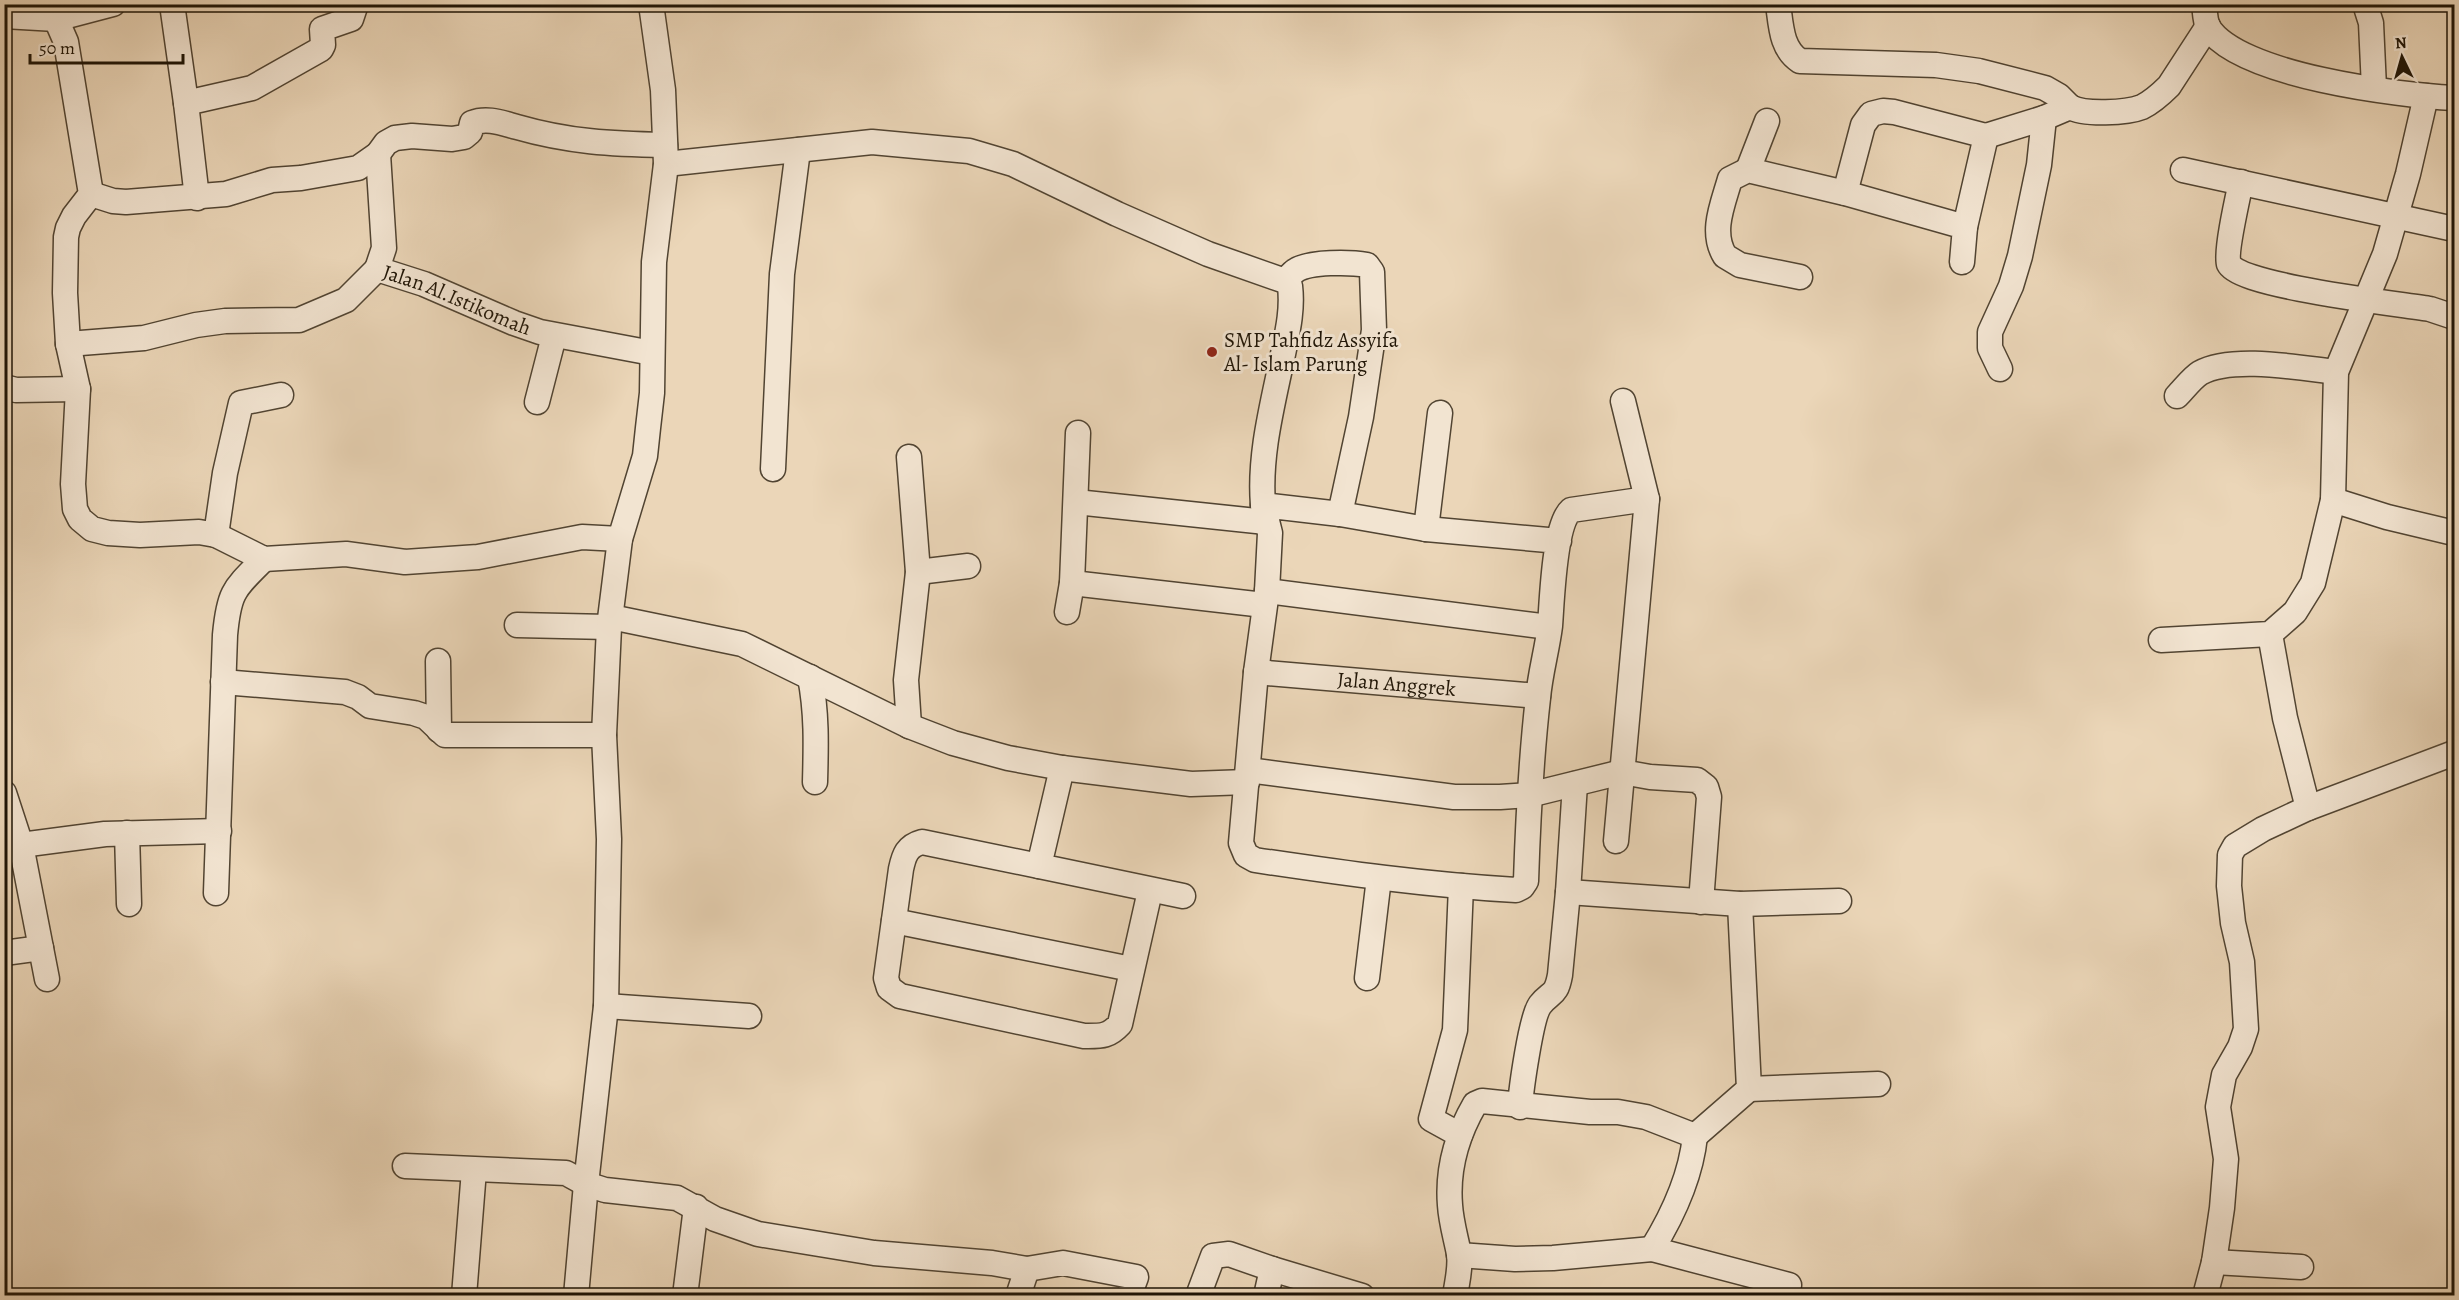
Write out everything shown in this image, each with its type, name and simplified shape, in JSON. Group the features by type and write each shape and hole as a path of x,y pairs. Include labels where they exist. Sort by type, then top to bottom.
{"street":[{"path":"4,15 56,19 113,4"},
{"path":"172,4 197,198"},
{"path":"186,103 252,88 279,75 321,49 322,29 351,20 356,4"},
{"path":"576,1296 606,1006 609,839 604,735 610,622 620,539 645,456 652,393 654,262 665,154 663,90 651,4"},
{"path":"1778,4 1785,43 1791,54 1800,61 1936,65 1979,71 2045,88 2060,96 2075,110 2097,112 2135,109 2160,95 2169,86 2206,15 2225,44 2248,58 2318,79 2426,96 2454,98"},
{"path":"2365,4 2371,23 2374,88"},
{"path":"56,19 66,42 91,194 74,216 66,237 65,293 68,344 78,389 73,484 75,509 80,519 92,529 108,533 140,535 199,532 216,535 264,559 346,554 419,562 478,557 582,537 620,539"},
{"path":"2161,640 2270,634 2295,612 2313,583 2333,500 2336,372 2368,300 2385,254 2408,174 2426,96"},
{"path":"1845,193 1863,125 1871,114 1883,111 1894,112 1986,136 2044,118 2070,107"},
{"path":"2000,369 1990,348 1990,332 2011,286 2020,256 2039,165 2044,118"},
{"path":"91,194 113,201 126,202 226,194 272,180 301,178 358,168 395,138 412,136 452,139 470,132 472,123 480,120 498,121 571,141 665,154 798,150 872,142 969,151 1013,164 1117,214 1208,254 1285,281 1290,285 1291,313 1266,438 1261,486 1269,533 1265,598 1241,843 1246,855 1255,860 1379,878 1516,890 1522,887 1526,881 1529,795 1538,696 1549,627 1558,541 1567,513 1571,510 1647,499"},
{"path":"1748,170 1767,121"},
{"path":"1962,262 1965,227 1986,136"},
{"path":"773,468 783,274 798,150"},
{"name":"Jalan Al.Istikomah","path":"378,154 384,248 377,269 424,284 514,323 554,336 652,352"},
{"path":"1800,277 1740,264 1725,256 1721,251 1717,228 1730,179 1748,170 1845,193 1965,227"},
{"path":"2183,170 2395,214 2454,229"},
{"path":"2241,182 2229,251 2229,264 2235,271 2264,282 2430,309 2454,317"},
{"path":"1285,281 1296,270 1312,265 1355,263 1366,265 1372,272 1374,330 1361,417 1340,514"},
{"path":"68,344 144,338 196,325 225,321 299,320 346,300 377,269"},
{"path":"537,402 554,336"},
{"path":"2177,396 2199,374 2216,367 2284,366 2336,372"},
{"path":"4,387 16,390 78,389"},
{"path":"216,535 225,473 241,404 281,395"},
{"path":"1616,841 1647,499 1623,401"},
{"path":"1426,529 1440,413"},
{"path":"1067,612 1072,583 1078,433"},
{"path":"909,457 918,572 906,680 909,726"},
{"path":"2333,500 2387,517 2454,533"},
{"path":"1076,502 1264,514 1340,514 1426,529 1558,541"},
{"path":"216,893 229,601 234,591 264,559"},
{"path":"918,572 968,567"},
{"path":"1072,583 1265,598 1549,627"},
{"path":"517,625 610,622 742,644 909,726 953,743 1008,758 1062,768 1191,784 1248,776 1454,796 1500,797 1529,795 1622,772 1650,777 1697,780 1706,787 1709,797 1701,902"},
{"path":"2270,634 2285,718 2308,808"},
{"path":"438,661 439,730"},
{"name":"Jalan Anggrek","path":"1256,672 1538,696"},
{"path":"810,677 816,706 817,726 815,782"},
{"path":"224,682 345,692 358,697 370,706 426,717 445,735 604,735"},
{"path":"2205,1296 2214,1262 2222,1209 2226,1159 2218,1107 2224,1075 2240,1047 2246,1029 2242,962 2233,923 2229,886 2230,855 2235,846 2263,829 2308,808 2454,753"},
{"path":"1039,866 1062,768"},
{"path":"1520,1107 1527,1053 1539,1006 1557,989 1568,892 1575,784"},
{"path":"4,793 17,857 42,948 47,979"},
{"path":"17,857 105,834 219,831"},
{"path":"127,833 129,904"},
{"path":"1150,891 1120,1023 1112,1033 1084,1036 900,996 889,988 886,978 904,855 914,844 922,842 1183,897"},
{"path":"1367,978 1379,878"},
{"path":"1460,1135 1431,1119 1455,1030 1461,886"},
{"path":"1568,892 1740,904 1839,901"},
{"path":"1740,904 1749,1089"},
{"path":"894,921 1131,969"},
{"path":"4,953 42,948"},
{"path":"606,1006 749,1017"},
{"path":"1653,1250 1667,1224 1689,1170 1695,1136 1749,1089 1878,1084"},
{"path":"1455,1296 1459,1255 1452,1222 1449,1181 1460,1135 1475,1104 1493,1102 1520,1107 1618,1112 1646,1117 1695,1136"},
{"path":"405,1166 566,1173 586,1184 605,1190 677,1198 715,1219 758,1234 874,1253 992,1263 1028,1269 1063,1263 1136,1277 1129,1296"},
{"path":"464,1296 474,1170"},
{"path":"685,1296 696,1207"},
{"path":"1459,1255 1515,1259 1653,1250 1789,1285"},
{"path":"1198,1296 1213,1256 1229,1254 1357,1295"},
{"path":"2214,1262 2301,1267"},
{"path":"1018,1296 1028,1269"},
{"path":"1266,1296 1272,1269"}],"place":[{"name":"SMP Tahfidz Assyifa Al- Islam Parung","path":"1212,352"}]}
